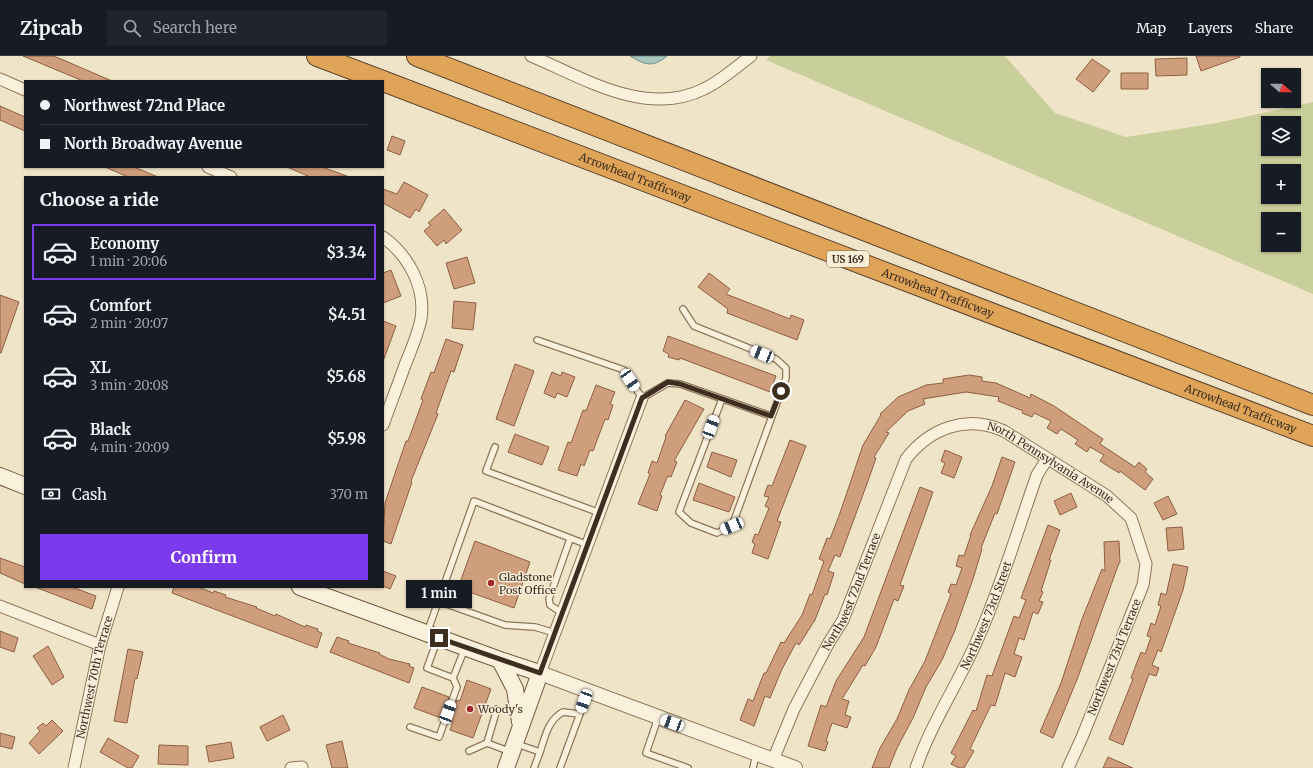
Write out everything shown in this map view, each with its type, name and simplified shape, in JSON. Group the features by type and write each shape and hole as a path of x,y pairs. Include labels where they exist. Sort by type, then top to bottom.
{"highway":[{"name":"Arrowhead Trafficway","path":"317,56 380,80"},
{"path":"417,56 1313,405"},
{"name":"Arrowhead Trafficway","path":"384,81 1313,436"}],"main road":[{"path":"0,476 24,486"},
{"path":"306,588 322,591 433,636 540,673 506,768"},
{"path":"500,660 515,689 521,726"}],"street":[{"path":"531,56 545,59 624,95 656,100 684,97 706,89 751,56"},
{"path":"0,79 24,90"},
{"path":"210,168 229,176"},
{"path":"384,238 400,253 412,270 419,287 422,307 417,334 384,422"},
{"path":"642,398 540,673 795,768"},
{"name":"North Pennsylvania Avenue","path":"936,432 959,424 985,425 1004,431 1107,496 1120,506 1130,518 1140,544"},
{"name":"Northwest 72nd Terrace","path":"773,760 794,709 828,644 843,620 906,459 924,440 936,432"},
{"name":"Northwest 73rd Street","path":"916,768 931,729 968,661 980,635 1037,476 1048,459"},
{"name":"Northwest 73rd Terrace","path":"1068,768 1083,735 1143,585 1146,564 1140,544"},
{"name":"Northwest 70th Terrace","path":"74,768 100,645 118,588"},
{"path":"0,606 100,645"}],"lane":[{"path":"683,309 694,326 776,359 786,368 786,378 732,526 717,533 691,523 679,512 722,399"},
{"path":"537,340 624,370 642,398 668,382 680,384 771,416"},
{"path":"495,447 486,471 600,513"},
{"path":"410,727 439,737 457,687 453,678 427,668 438,601 474,501 588,545"},
{"path":"562,613 550,605 548,599 570,539"},
{"path":"438,601 505,625 535,627 555,633"},
{"path":"453,678 465,647"},
{"path":"560,768 588,691"},
{"path":"487,743 497,710"},
{"path":"534,768 545,735 552,720 563,712 580,714"},
{"path":"658,718 646,753 688,768"},
{"path":"469,751 487,743 540,752"},
{"path":"753,768 756,753"}],"green space":[{"path":"770,56 1005,56 1055,113 1126,137 1217,123 1286,108 1301,108 1301,105 1313,102 1313,294 766,60"}],"water":[{"path":"630,56 667,56 653,64 649,64"}],"building":[{"path":"23,56 54,56 110,80 81,80"},
{"path":"1196,56 1240,56 1240,57 1201,71"},
{"path":"1187,58 1187,75 1156,76 1155,59"},
{"path":"1092,59 1110,71 1093,92 1076,79"},
{"path":"1121,73 1148,73 1148,89 1121,89"},
{"path":"0,106 24,117 24,131 0,120"},
{"path":"392,136 405,141 400,155 387,150"},
{"path":"107,168 136,168 156,176 126,176"},
{"path":"289,168 325,168 347,176 308,176"},
{"path":"404,182 428,195 419,212 416,209 410,218 384,204 384,189 397,194"},
{"path":"444,209 462,230 446,244 444,240 437,246 424,231 431,225 428,223"},
{"path":"467,257 475,283 454,289 446,263"},
{"path":"391,270 401,296 384,303 384,273"},
{"path":"709,273 730,289 726,294 790,319 791,315 804,320 797,340 727,313 728,309 698,287"},
{"path":"0,295 19,302 1,353 0,353"},
{"path":"454,301 476,303 473,330 452,328"},
{"path":"384,321 396,326 384,359"},
{"path":"668,336 776,376 770,392 680,358 679,360 668,357 669,354 663,351"},
{"path":"446,339 463,345 454,372 451,371 436,413 438,414 411,481 412,482 391,544 384,541 385,503 406,441 408,441 423,400 421,399 431,372 434,373"},
{"path":"515,364 534,371 514,426 496,419"},
{"path":"552,372 561,376 562,372 575,377 567,397 557,393 555,398 544,393"},
{"path":"969,375 982,377 982,381 996,383 1030,398 1031,394 1054,406 1103,439 1100,444 1135,467 1139,462 1147,469 1145,472 1153,479 1145,490 1120,471 1119,473 1100,461 1104,455 1090,447 1087,452 1075,444 1078,440 1061,429 1057,434 1047,428 1051,421 1034,413 1032,417 1022,413 1023,411 998,401 999,397 966,392 923,399 925,404 908,411 886,432 889,433 874,457 876,458 840,557 835,555 828,571 834,573 827,595 825,594 815,620 799,645 796,643 782,669 770,698 765,696 754,726 740,720 748,699 753,701 764,673 766,673 781,642 784,643 802,615 810,594 812,595 824,561 819,559 827,538 830,539 863,445 881,415 880,414 898,397 926,385 943,383 943,379"},
{"path":"596,385 615,392 610,404 613,405 608,420 605,419 593,451 590,450 584,466 581,464 577,476 558,470 568,442 571,443 583,410 586,411"},
{"path":"685,400 704,409 674,461 677,462 671,477 668,476 666,480 660,495 662,496 657,511 638,504 650,474 648,473 652,461 657,463 666,437 665,436"},
{"path":"515,434 549,447 542,465 508,452"},
{"path":"790,440 806,446 777,521 781,522 768,559 752,553 755,544 752,542 755,534 758,535 769,508 765,506 769,497 764,496 768,485 772,486"},
{"path":"945,450 962,457 954,478 941,473 945,463 941,461"},
{"path":"712,452 737,460 731,477 707,467"},
{"path":"1002,457 1015,462 997,514 995,513 981,548 982,549 973,579 955,630 942,660 926,687 889,768 872,768 880,748 897,719 909,690 925,661 951,594 948,592 951,584 956,585 962,568 956,566 959,555 964,556 970,535 992,486"},
{"path":"699,483 735,497 729,512 693,500"},
{"path":"920,487 933,492 900,585 904,586 898,601 894,599 876,647 842,699 849,701 845,715 851,717 847,728 832,723 826,741 828,742 825,751 808,746 821,705 826,707 836,681 864,637"},
{"path":"1071,493 1077,507 1060,515 1054,501"},
{"path":"1168,496 1177,514 1163,520 1154,503"},
{"path":"1048,525 1060,530 1049,560 1051,560 1041,591 1043,592 1039,601 1043,602 1038,614 1033,612 1024,640 1019,638 1014,654 1022,657 1015,677 1005,673 995,706 991,705 970,749 974,751 964,768 959,768 951,764 956,756 951,753 973,710 976,711 987,675 992,676 1014,616 1019,618 1026,600 1021,598"},
{"path":"1182,527 1184,549 1168,551 1166,528"},
{"path":"475,541 530,562 514,608 458,588"},
{"path":"1119,541 1120,563 1078,677 1053,738 1040,732 1061,683 1082,619 1102,569 1105,571 1104,542"},
{"path":"0,558 24,567 24,584 0,573"},
{"path":"1173,564 1188,567 1183,590 1161,652 1158,650 1152,665 1159,668 1156,676 1149,674 1123,745 1109,739 1133,679 1131,678 1141,652 1145,654 1151,637 1147,636 1151,623 1155,625 1161,606 1158,605 1161,593 1166,595"},
{"path":"384,571 396,576 390,589 384,586"},
{"path":"38,588 75,588 96,596 92,609"},
{"path":"174,588 201,588 213,593 214,591 226,595 225,597 257,607 256,608 275,616 276,614 305,627 306,625 318,629 317,631 322,633 317,648 172,593"},
{"path":"0,631 18,638 14,652 0,647"},
{"path":"337,637 349,641 348,643 380,653 379,654 389,659 410,664 409,666 414,668 409,683 330,652"},
{"path":"48,646 64,677 52,685 33,656"},
{"path":"128,649 143,652 137,679 135,678 127,723 114,721"},
{"name":"Woody's","path":"467,680 491,689 473,738 450,730 453,722 449,721 457,700 460,701"},
{"path":"422,687 449,697 441,718 414,708"},
{"path":"283,715 290,730 267,741 260,727"},
{"path":"52,720 63,731 39,754 29,743 40,731 37,728 43,723 46,726"},
{"path":"0,733 15,737 12,749 0,746"},
{"path":"108,738 139,756 132,768 128,768 100,752"},
{"path":"342,741 348,768 332,768 326,745"},
{"path":"231,742 234,758 209,762 206,746"},
{"path":"159,745 188,746 188,765 158,764"},
{"path":"1108,757 1133,768 1103,768"}],"place":[{"name":"Gladstone Post Office","path":"491,583"},
{"name":"Woody's","path":"470,709"}],"route":[{"path":"439,638 540,673 642,398 668,382 680,384 771,416 781,391"}]}
